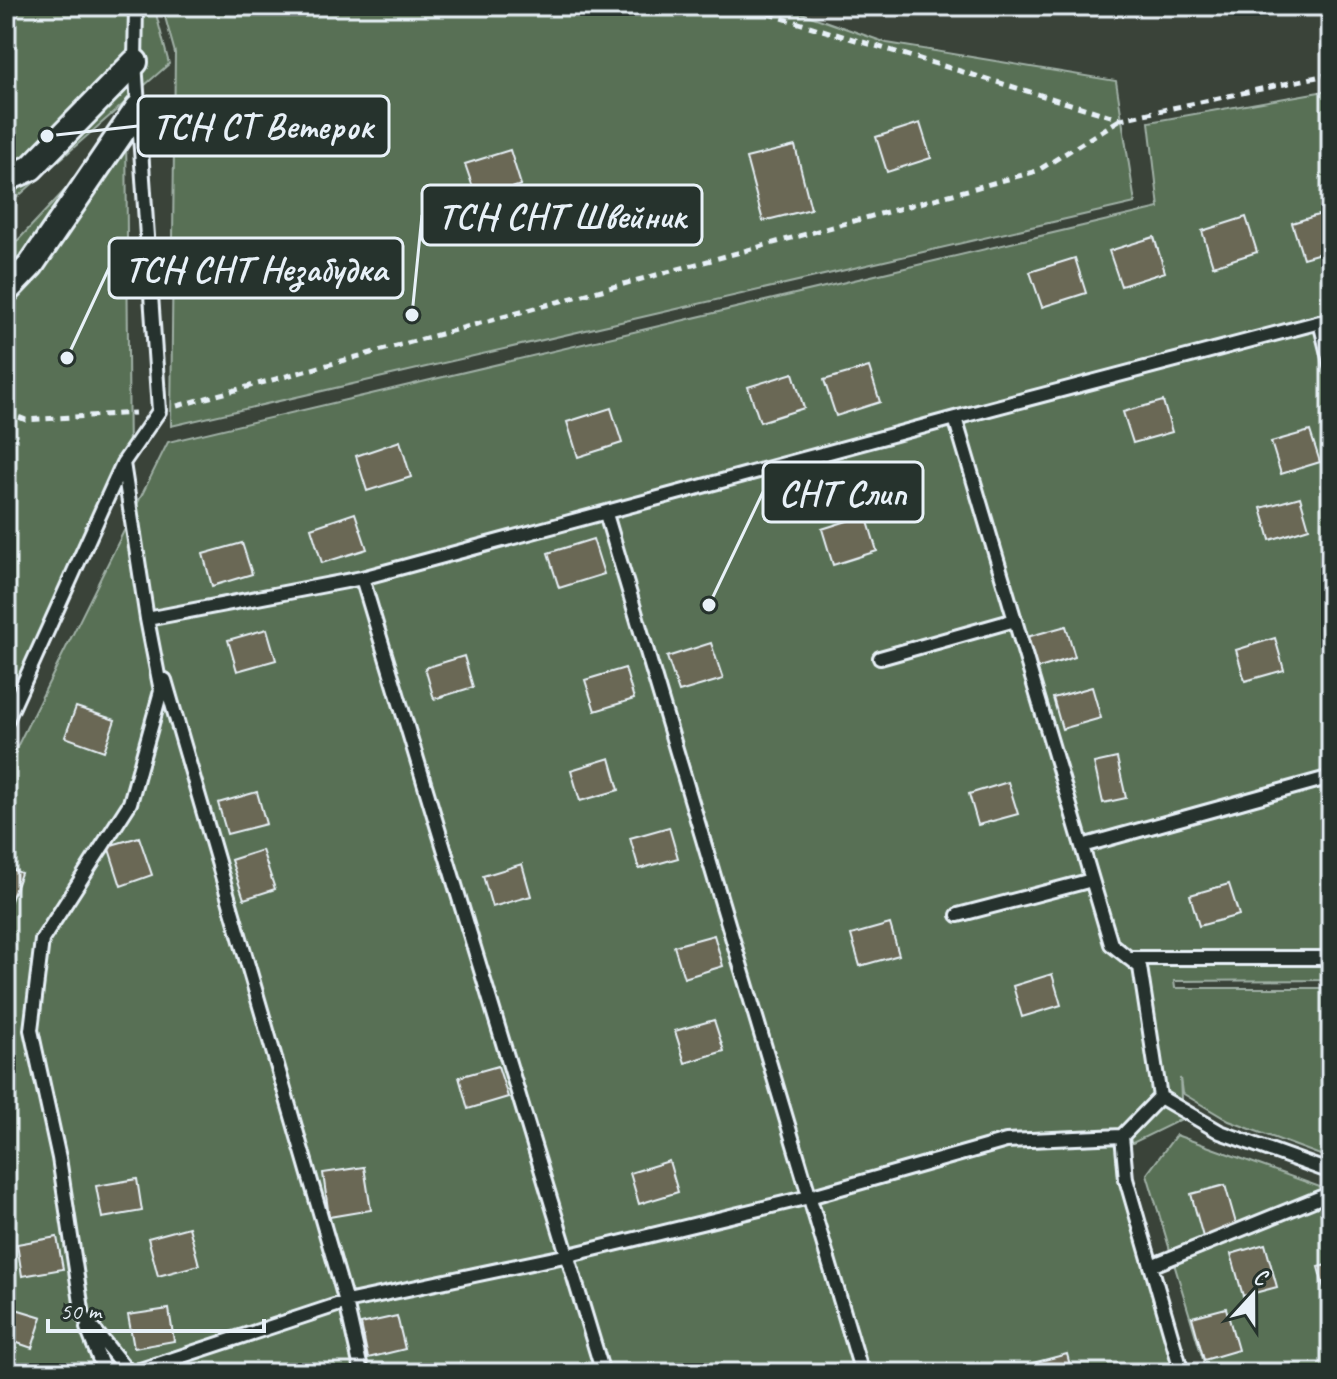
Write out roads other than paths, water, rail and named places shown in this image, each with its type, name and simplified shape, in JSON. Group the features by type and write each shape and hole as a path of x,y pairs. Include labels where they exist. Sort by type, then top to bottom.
{"street":[{"path":"6,179 31,168 135,62"},
{"path":"6,291 31,265 138,108"}],"lane":[{"path":"6,722 123,463 159,411 135,62 136,6"},
{"path":"147,619 362,578 1320,322 1331,366"},
{"path":"955,418 1111,944 1140,967 1160,1097"},
{"path":"105,1373 83,1316 59,1158 31,1030 42,940 130,803 161,691 123,463"},
{"path":"606,514 862,1373"},
{"path":"362,578 603,1373"},
{"path":"147,619 346,1302 362,1373"},
{"path":"880,658 1015,620"},
{"path":"1082,846 1331,777"},
{"path":"958,915 1092,880"},
{"path":"1128,958 1331,958"},
{"path":"83,1316 130,1373 346,1302 569,1255 809,1197 1006,1141 1122,1136 1160,1097"},
{"path":"1160,1097 1220,1132 1331,1172"},
{"path":"1122,1136 1126,1179 1182,1373"},
{"path":"1151,1266 1331,1193"}],"place":[{"name":"ТСН СТ Ветерок","path":"47,136"},
{"name":"ТСН СНТ Швейник","path":"412,315"},
{"name":"ТСН СНТ Незабудка","path":"67,358"},
{"name":"СНТ Слип","path":"709,605"}]}
